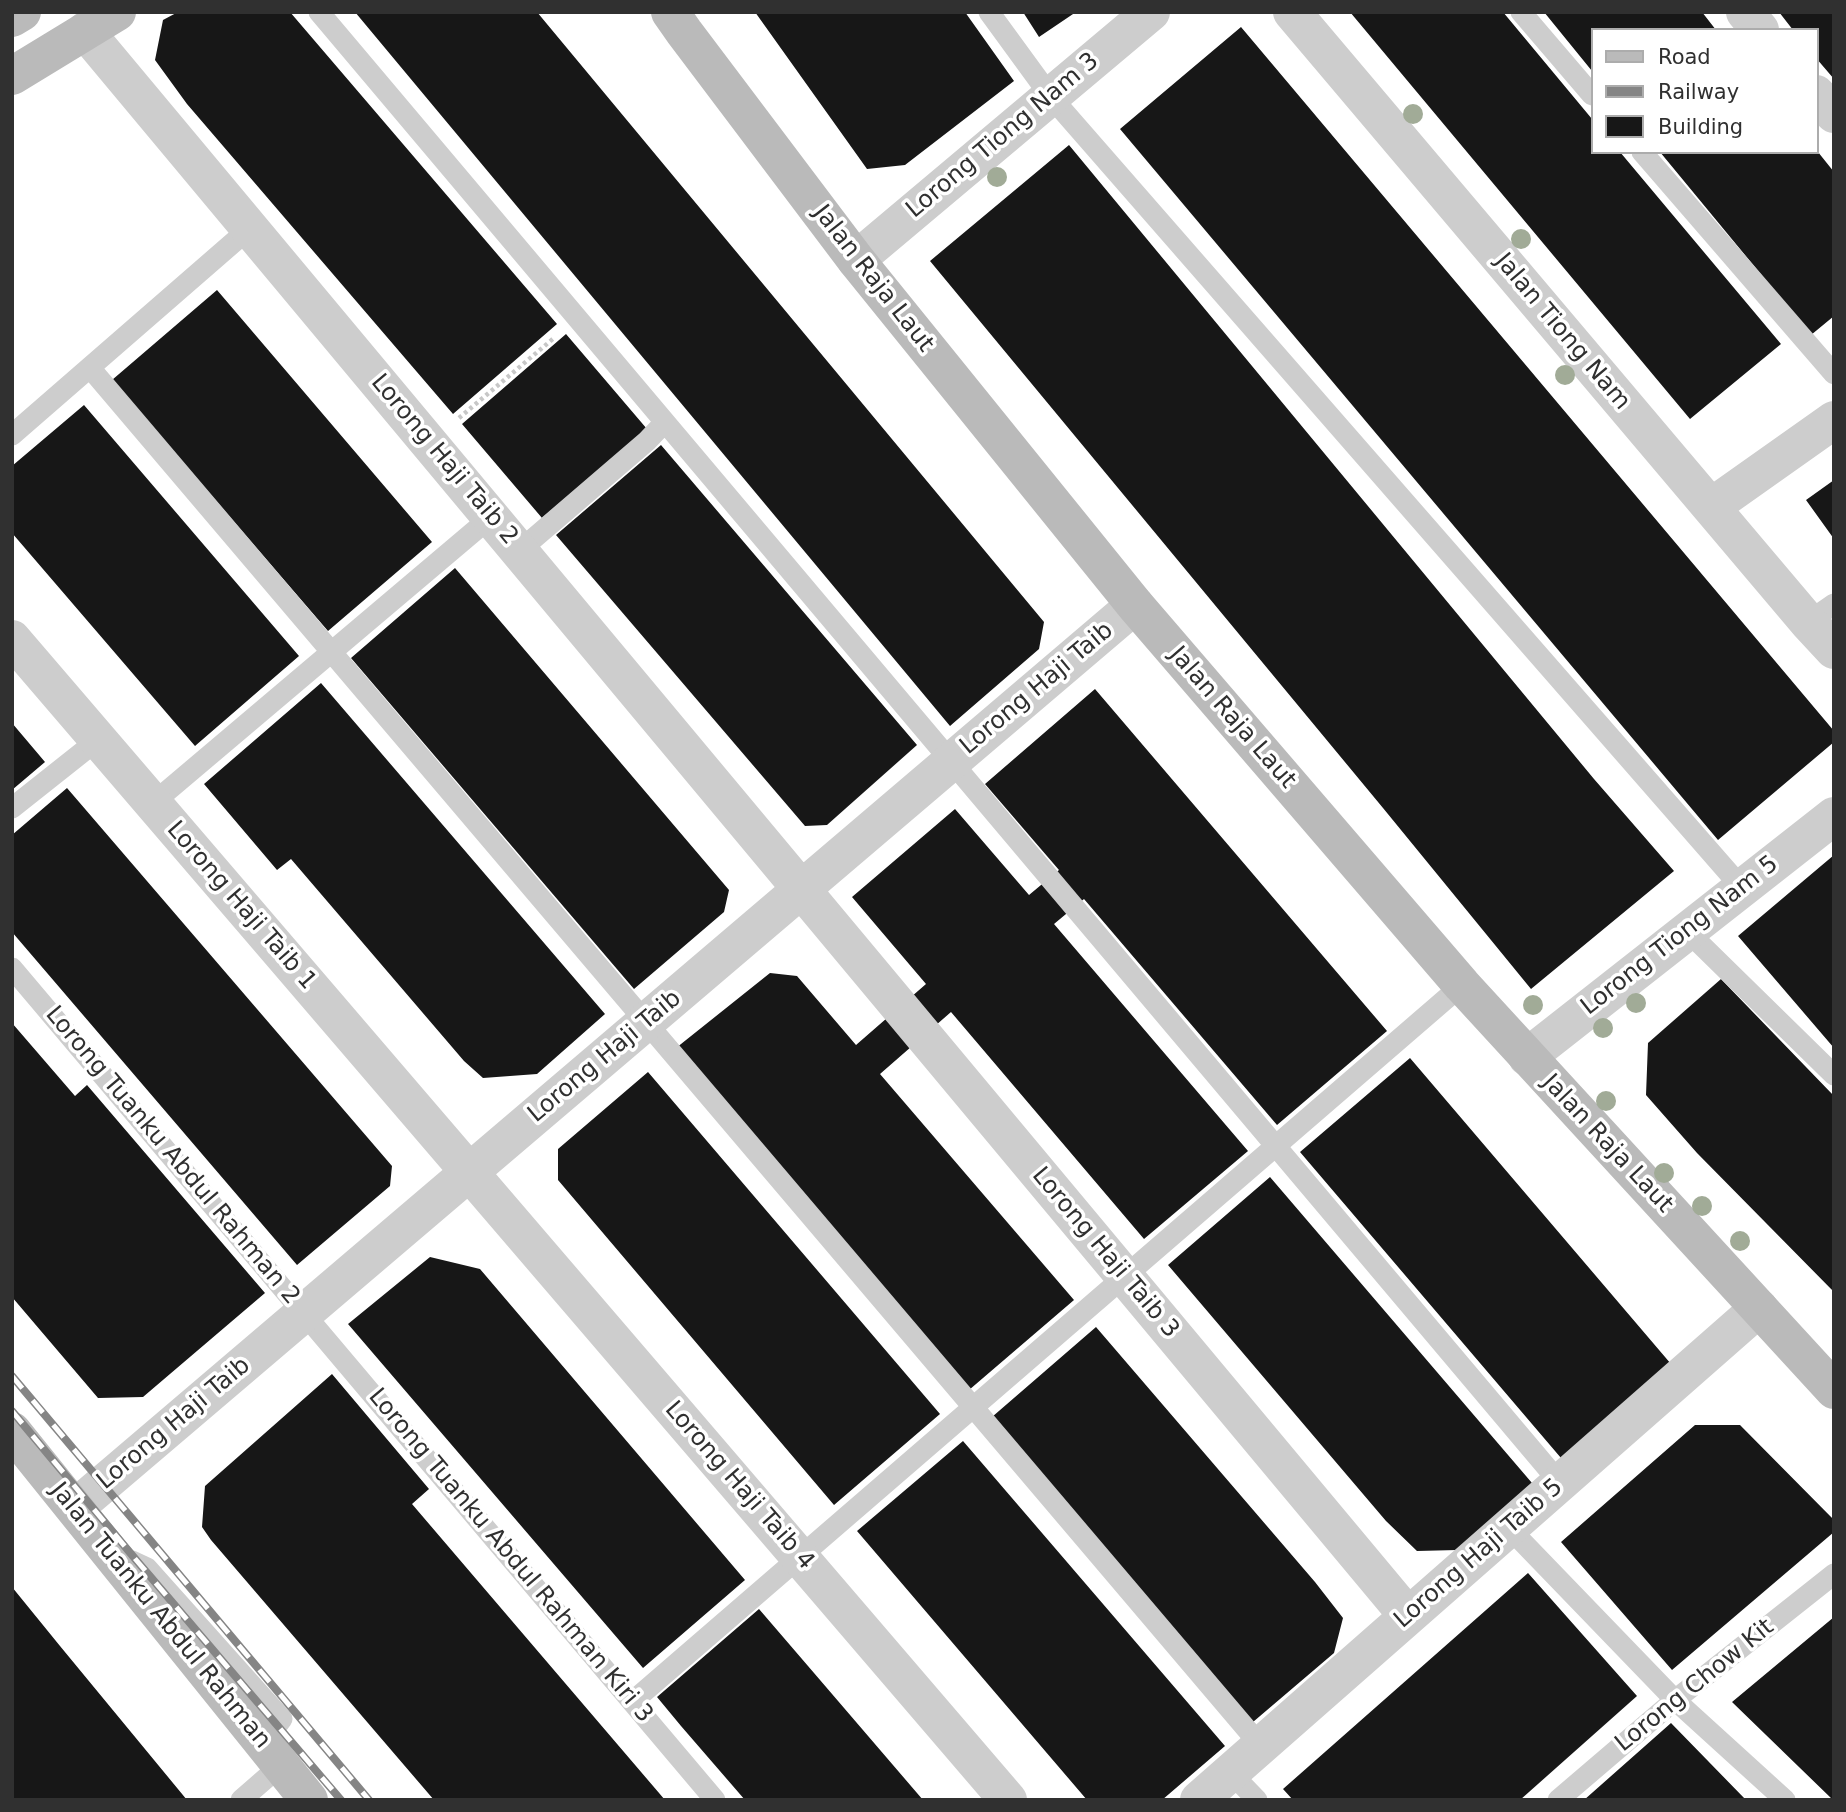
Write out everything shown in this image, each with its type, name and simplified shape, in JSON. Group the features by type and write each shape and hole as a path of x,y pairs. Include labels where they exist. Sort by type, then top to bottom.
{"main road":[{"path":"12,18 22,12"},
{"name":"Jalan Raja Laut","path":"670,12 856,260 1135,605 1527,1058 1833,1388"},
{"path":"12,76 101,22"},
{"name":"Jalan Tuanku Abdul Rahman","path":"12,1431 309,1800"}],"street":[{"name":"Lorong Tiong Nam 3","path":"856,260 1151,12"},
{"name":"Jalan Tiong Nam","path":"1292,12 1711,507 1821,613 1834,650"},
{"path":"1745,12 1758,28"},
{"name":"Lorong Haji Taib 2","path":"101,22 250,228 802,890"},
{"path":"1818,96 1834,114"},
{"path":"1711,507 1834,420"},
{"name":"Lorong Haji Taib","path":"75,1508 1135,605"},
{"name":"Lorong Haji Taib 1","path":"12,639 470,1172"},
{"name":"Lorong Tiong Nam 5","path":"1527,1058 1834,816"},
{"name":"Lorong Haji Taib 3","path":"802,890 1408,1616"},
{"name":"Lorong Haji Taib 4","path":"470,1172 1008,1800"},
{"name":"Lorong Haji Taib 5","path":"1199,1800 1759,1308"}],"lane":[{"path":"318,12 1560,1483"},
{"path":"989,12 1051,97 1742,888"},
{"path":"1521,12 1590,93"},
{"path":"1644,154 1834,374"},
{"path":"12,435 250,228"},
{"path":"90,369 1261,1746"},
{"path":"519,551 647,441 665,422"},
{"path":"153,803 491,517"},
{"path":"12,808 99,739"},
{"path":"1687,931 1834,1075"},
{"name":"Lorong Tuanku Abdul Rahman 2","path":"12,968 304,1313"},
{"path":"632,1702 1462,985"},
{"name":"Lorong Tuanku Abdul Rahman Kiri 3","path":"304,1313 715,1800"},
{"path":"1509,1528 1675,1700 1785,1800"},
{"name":"Lorong Chow Kit","path":"1558,1800 1675,1700 1834,1574"},
{"path":"241,1800 271,1755"},
{"path":"1230,1772 1257,1800"}],"path":[{"path":"457,419 577,319"}],"building":[{"path":"178,12 290,12 557,324 453,414 187,104 155,60 163,20"},
{"path":"355,12 537,12 1044,622 1039,649 950,726"},
{"path":"755,12 965,12 1014,81 905,165 867,169"},
{"path":"1023,12 1076,12 1039,37"},
{"path":"1350,12 1503,12 1590,117 1590,154 1622,154 1781,344 1690,419"},
{"path":"1544,12 1702,12 1714,28 1590,28 1590,69"},
{"path":"1779,12 1834,12 1834,79 1818,60 1818,28 1791,28"},
{"path":"1241,27 1834,731 1834,742 1718,840 1120,129"},
{"path":"1069,145 1594,779 1674,871 1531,989 930,261"},
{"path":"1818,152 1834,172 1834,316 1811,335 1662,154"},
{"path":"217,290 432,542 328,631 112,380"},
{"path":"566,334 647,429 542,518 462,424"},
{"path":"84,405 299,656 195,746 12,533 12,466"},
{"path":"661,445 917,745 827,825 805,826 556,535"},
{"path":"1834,480 1834,539 1806,500"},
{"path":"455,568 729,890 724,912 634,989 351,658"},
{"path":"321,683 605,1014 537,1074 483,1078 464,1061 291,859 277,870 204,784"},
{"path":"1095,689 1387,1031 1277,1125 1084,899 1054,924 1248,1151 1144,1239 951,1012 880,1074 1074,1300 969,1390 676,1048 770,973 797,976 856,1045 926,984 852,897 955,809 1029,895 1059,870 985,784"},
{"path":"12,723 45,762 12,790"},
{"path":"67,788 392,1166 390,1186 297,1265 12,932 12,835"},
{"path":"1834,855 1834,1048 1738,936"},
{"path":"1721,979 1834,1096 1834,1292 1697,1153 1646,1095 1648,1043"},
{"path":"12,1023 75,1096 87,1085 265,1293 143,1397 98,1398 12,1297"},
{"path":"1410,1058 1671,1364 1561,1458 1300,1152"},
{"path":"648,1072 940,1414 834,1505 558,1180 558,1149"},
{"path":"1270,1177 1532,1483 1457,1550 1417,1551 1386,1521 1168,1265"},
{"path":"430,1257 480,1269 745,1580 643,1668 348,1324"},
{"path":"1096,1327 1343,1618 1334,1653 1253,1722 992,1417"},
{"path":"332,1374 429,1489 412,1504 665,1800 434,1800 211,1540 202,1527 205,1486"},
{"path":"1695,1425 1740,1425 1834,1520 1834,1532 1672,1670 1561,1542"},
{"path":"963,1441 1225,1746 1162,1800 1087,1800 857,1531"},
{"path":"1528,1573 1637,1696 1520,1800 1293,1800 1283,1789"},
{"path":"12,1587 60,1646 187,1800 12,1800"},
{"path":"759,1609 923,1800 745,1800 681,1726 657,1697"},
{"path":"1834,1617 1834,1800 1833,1800 1732,1702"},
{"path":"1671,1723 1746,1800 1584,1800"}],"railway":[{"path":"12,1376 369,1800"},
{"path":"12,1411 341,1800"}]}
